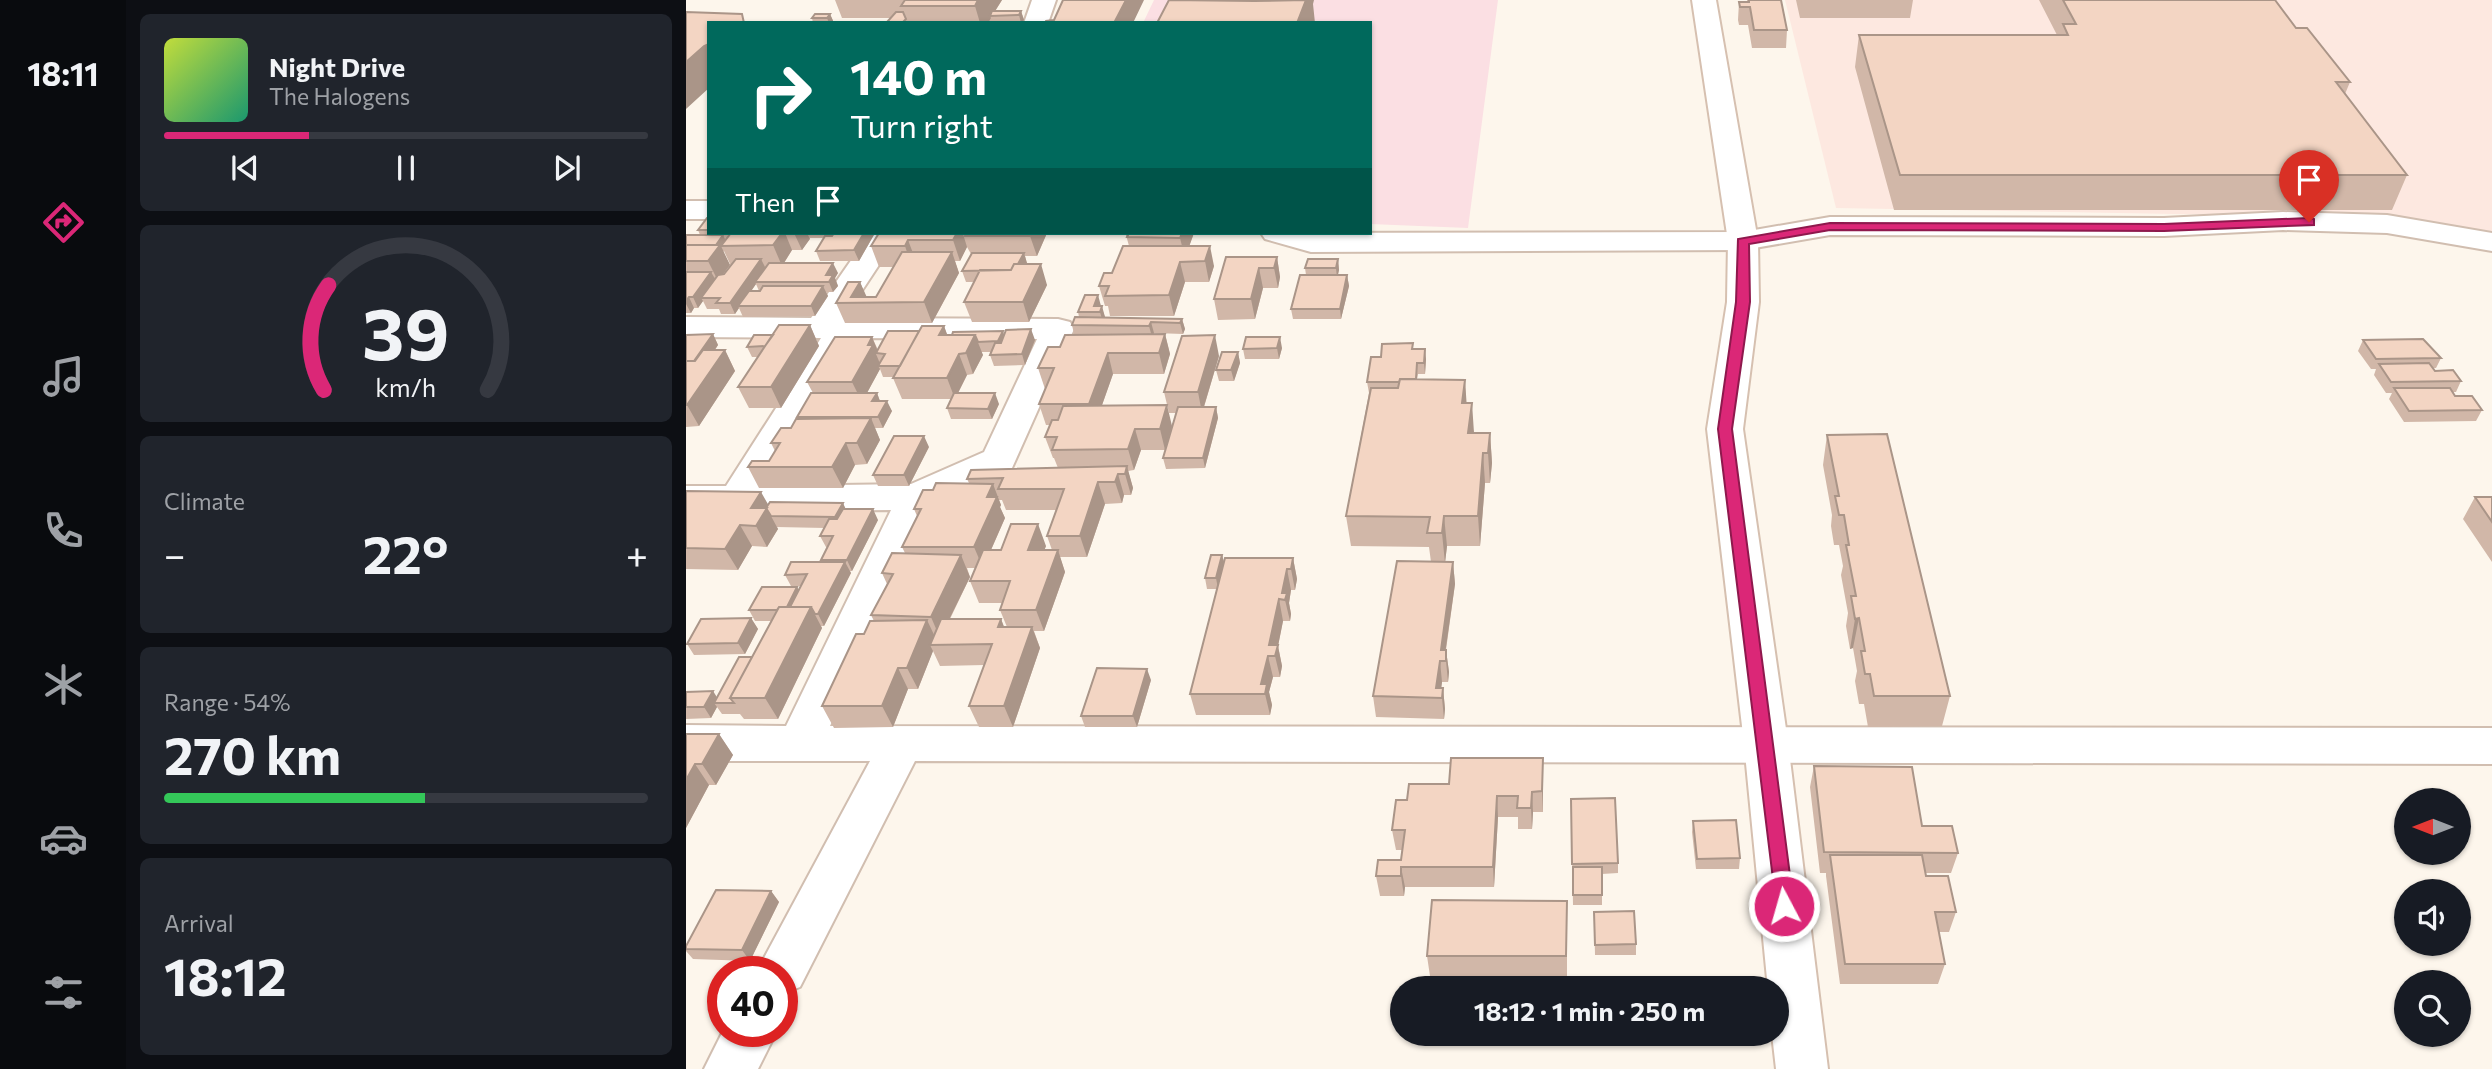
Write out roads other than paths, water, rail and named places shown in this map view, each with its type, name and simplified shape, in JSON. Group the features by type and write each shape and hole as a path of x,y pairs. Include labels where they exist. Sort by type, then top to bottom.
{"street":[{"path":"1038,21 1044,0"},
{"path":"1704,0 1743,241 1743,302 1725,429 1766,743 1802,1069"},
{"path":"686,210 707,210"},
{"path":"1283,235 1311,243 1743,241 1830,226 2164,227 2283,221 2387,224 2492,242"},
{"path":"737,499 884,235"},
{"path":"686,327 1058,329 999,460 916,498 686,499"},
{"path":"800,743 916,498"},
{"path":"686,743 2492,746"},
{"path":"790,956 902,743"},
{"path":"730,1069 742,1047"}]}
